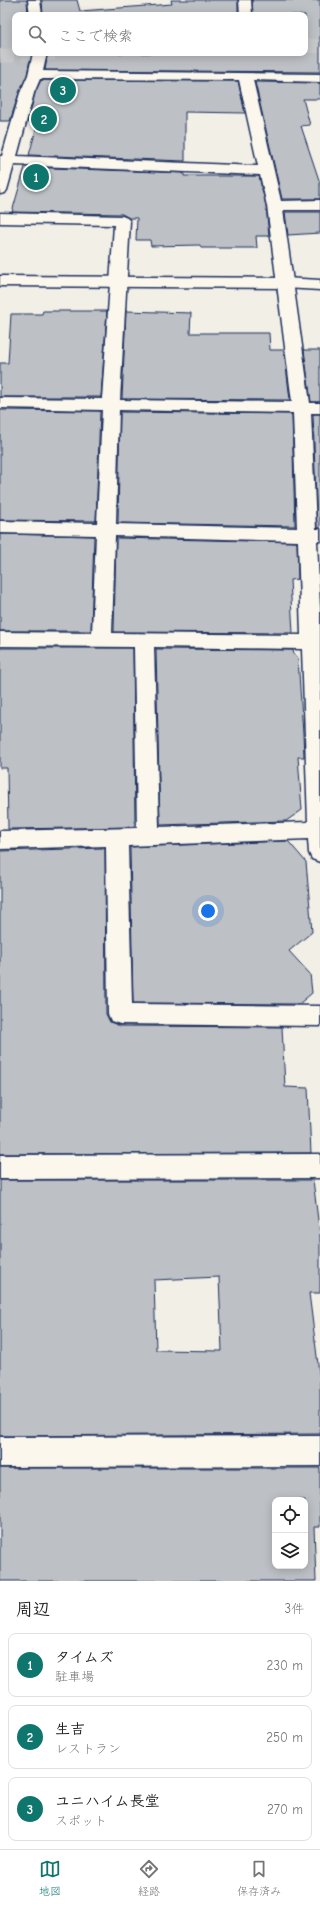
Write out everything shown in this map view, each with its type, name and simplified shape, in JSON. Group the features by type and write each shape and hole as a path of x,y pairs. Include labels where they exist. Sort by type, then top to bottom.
{"street":[{"path":"34,0 36,12"},
{"path":"245,0 246,12"},
{"path":"0,190 4,160 27,93 35,75 39,56"},
{"path":"35,75 245,76 320,78"},
{"path":"245,76 276,206 302,409 313,534 311,642 320,853"},
{"path":"4,160 268,171"},
{"path":"276,206 320,205"},
{"path":"0,218 122,221 117,282 111,405 102,640"},
{"path":"0,281 285,283 320,285"},
{"path":"0,403 302,409 320,408"},
{"path":"0,526 313,534"},
{"path":"0,639 311,642"},
{"path":"144,640 148,836"},
{"path":"0,840 116,838 319,830"},
{"path":"116,838 120,1014 320,1016"},
{"path":"0,1167 320,1166"},
{"path":"0,1452 320,1451"}],"building":[{"path":"0,0 27,0 28,12 12,12 12,56 30,56 27,75 19,93 10,121 0,121"},
{"path":"42,0 77,0 80,11 172,4 171,0 238,0 238,12 43,12"},
{"path":"252,0 320,0 320,72 45,70 47,56 308,56 308,12 253,12"},
{"path":"41,80 238,81 245,113 185,112 185,161 29,155 38,122 28,122 35,93"},
{"path":"255,82 320,83 320,99 303,99 310,125 301,126 320,183 320,199 282,199"},
{"path":"25,167 184,173 184,176 259,176 266,206 269,236 256,236 257,248 201,248 200,245 151,246 150,240 136,240 137,218 129,218 122,214 12,212"},
{"path":"285,212 320,212 320,233 288,235"},
{"path":"43,311 107,311 101,397 0,397 0,363 8,363 11,314 42,314"},
{"path":"126,311 191,313 190,333 269,333 270,350 284,350 290,400 122,399"},
{"path":"304,350 320,350 320,402 311,402"},
{"path":"0,410 100,411 96,521 0,520"},
{"path":"120,412 292,414 295,526 118,523"},
{"path":"313,414 320,414 320,528 317,528"},
{"path":"0,534 94,536 91,631 0,631"},
{"path":"116,538 297,542 298,579 290,580 293,633 114,632"},
{"path":"0,648 133,648 135,827 8,829 7,768 0,768"},
{"path":"156,649 293,650 294,655 298,658 303,734 304,757 298,757 302,810 286,821 160,825"},
{"path":"288,841 306,862 312,932 289,951 310,974 312,993 299,1004 133,1003 130,847"},
{"path":"105,848 106,1014 110,1022 120,1026 282,1027 285,1087 308,1088 311,1153 0,1154 0,851"},
{"path":"0,1180 313,1180 320,1236 320,1293 309,1293 320,1380 320,1434 0,1436","holes":["219,1277 222,1351 156,1350 154,1280"]},
{"path":"0,1468 320,1468 320,1527 314,1527 316,1581 0,1581"}],"tunnel":[{"path":"308,46 320,46"},
{"path":"0,56 12,55"}],"place":[{"name":"ユニハイム長堂","path":"63,90"},
{"name":"生吉","path":"44,119"},
{"name":"タイムズ","path":"36,177"}]}
